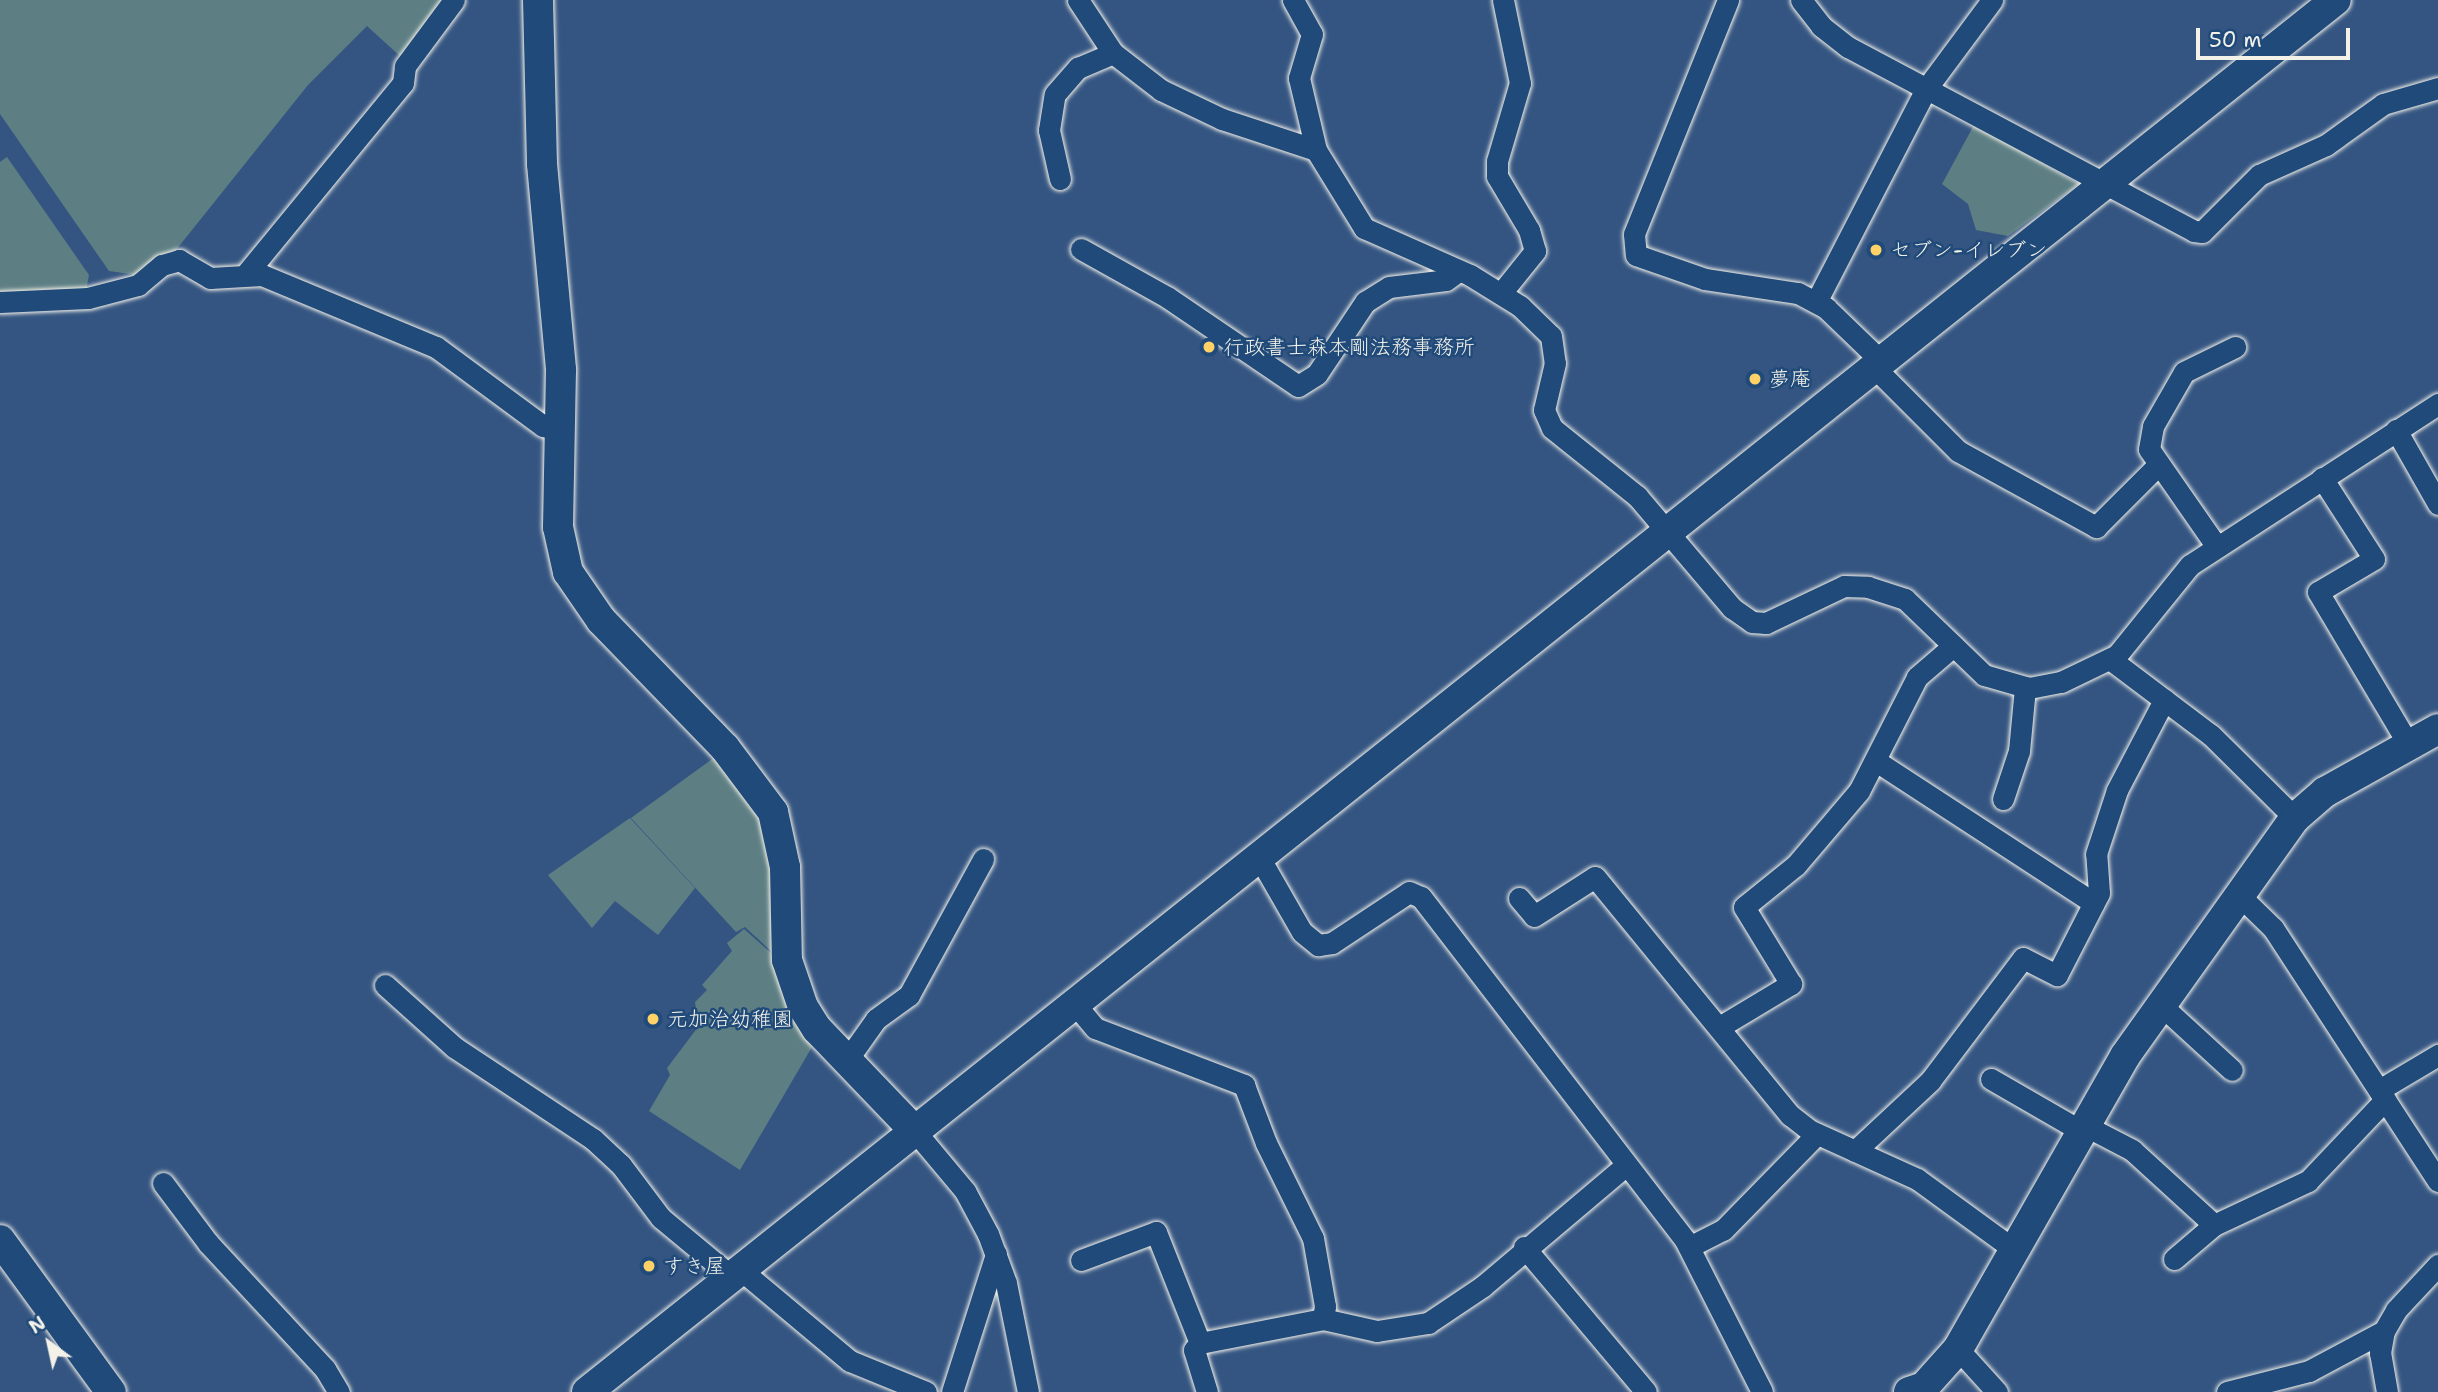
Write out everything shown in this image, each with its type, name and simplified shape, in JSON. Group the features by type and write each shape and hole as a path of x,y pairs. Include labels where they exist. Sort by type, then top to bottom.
{"street":[{"path":"246,274 403,83 405,66 454,0"},
{"path":"538,0 542,164 561,370 558,527 568,572 601,620 725,748 773,812 781,835 788,960 793,985 817,1029 914,1130 972,1201 996,1254 1028,1392"},
{"path":"1078,0 1113,53 1161,90 1222,119 1316,150"},
{"path":"1293,0 1312,34 1298,78 1316,150 1364,228 1502,292 1551,336 1555,363 1544,410 1552,428 1637,496 1732,608 1752,622 1766,623 1844,586 1868,587 1905,599 1984,676 2025,687 2062,682 2110,659 2150,619 2190,565 2438,404"},
{"path":"1502,292 1535,251 1530,230 1497,176 1497,161 1520,83 1503,0"},
{"path":"1728,0 1634,234 1636,255 1704,279 1751,283 1816,302 1958,451 2096,527 2159,464"},
{"path":"1801,0 1821,26 1849,47 2202,232 2259,175 2326,145 2383,104 2438,88"},
{"path":"1816,302 1926,89 1992,0"},
{"path":"587,1392 1666,530 2336,0"},
{"path":"1060,179 1049,131 1055,94 1078,68 1113,53"},
{"path":"1081,249 1167,297 1298,386 1317,373 1365,302 1389,287 1446,280 1457,272"},
{"path":"0,302 88,298 138,285 162,265 179,260 210,278 262,275 436,347 543,426 561,430"},
{"path":"2217,547 2149,449 2153,426 2184,372 2235,347"},
{"path":"2396,430 2438,504"},
{"path":"2322,478 2375,559 2318,593 2409,745"},
{"path":"1721,1026 1791,984 1744,907 1796,865 1859,791 1877,761 1917,677 1953,646"},
{"path":"2110,659 2211,735 2295,818"},
{"path":"2003,799 2019,751 2025,687"},
{"path":"1856,1151 1930,1081 2023,958 2057,975 2099,893 2096,854 2117,790 2164,700"},
{"path":"1909,1392 1924,1387 1958,1349 2012,1248 2083,1128 2161,1005 2295,818 2325,792 2438,729"},
{"path":"1877,761 2094,903"},
{"path":"1259,856 1302,932 1318,945 1332,943 1409,892 1421,898 1689,1247 1762,1392"},
{"path":"847,1060 876,1018 909,995 983,859"},
{"path":"1519,898 1534,916 1595,877 1708,1018 1721,1026 1790,1115 1818,1134 1917,1179 2012,1248"},
{"path":"2238,894 2273,928 2438,1181"},
{"path":"385,985 454,1048 593,1139 621,1165 661,1218 850,1361 926,1392"},
{"path":"1074,1003 1095,1028 1244,1085 1266,1143 1313,1238 1325,1306 1323,1319"},
{"path":"2161,1005 2232,1070"},
{"path":"2174,1259 2214,1225 2308,1181 2382,1095 2438,1055"},
{"path":"1991,1079 2083,1128 2132,1150 2214,1225"},
{"path":"1689,1247 1723,1230 1818,1134"},
{"path":"1207,1392 1194,1350 1200,1343 1323,1319 1377,1331 1428,1323 1483,1286 1524,1247 1626,1165"},
{"path":"163,1183 208,1243 325,1369 338,1392"},
{"path":"1081,1259 1156,1232 1200,1343"},
{"path":"0,1240 111,1392"},
{"path":"1524,1247 1646,1392"},
{"path":"952,1392 996,1254"},
{"path":"2387,1392 2380,1353 2384,1331 2396,1310 2434,1273"},
{"path":"2227,1392 2309,1371 2384,1331"},
{"path":"1958,1349 1997,1392"}],"green space":[{"path":"0,0 443,0 401,57 367,26 308,85 172,255 137,275 109,271 0,114"},
{"path":"1974,125 2079,184 2008,236 1976,230 1968,204 1942,184"},
{"path":"7,157 89,275 86,291 0,295 0,162"},
{"path":"715,757 762,823 769,840 772,952 745,927 736,932 631,818"},
{"path":"630,818 695,888 658,935 615,901 592,928 548,875"},
{"path":"744,929 771,953 789,1013 812,1047 740,1170 649,1111 670,1075 667,1068 698,1027 695,1002 707,990 702,985 732,951 727,943"}],"place":[{"name":"セブン-イレブン","path":"1876,250"},
{"name":"行政書士森本剛法務事務所","path":"1209,347"},
{"name":"夢庵","path":"1755,379"},
{"name":"元加治幼稚園","path":"653,1019"},
{"name":"すき屋","path":"649,1266"}]}
